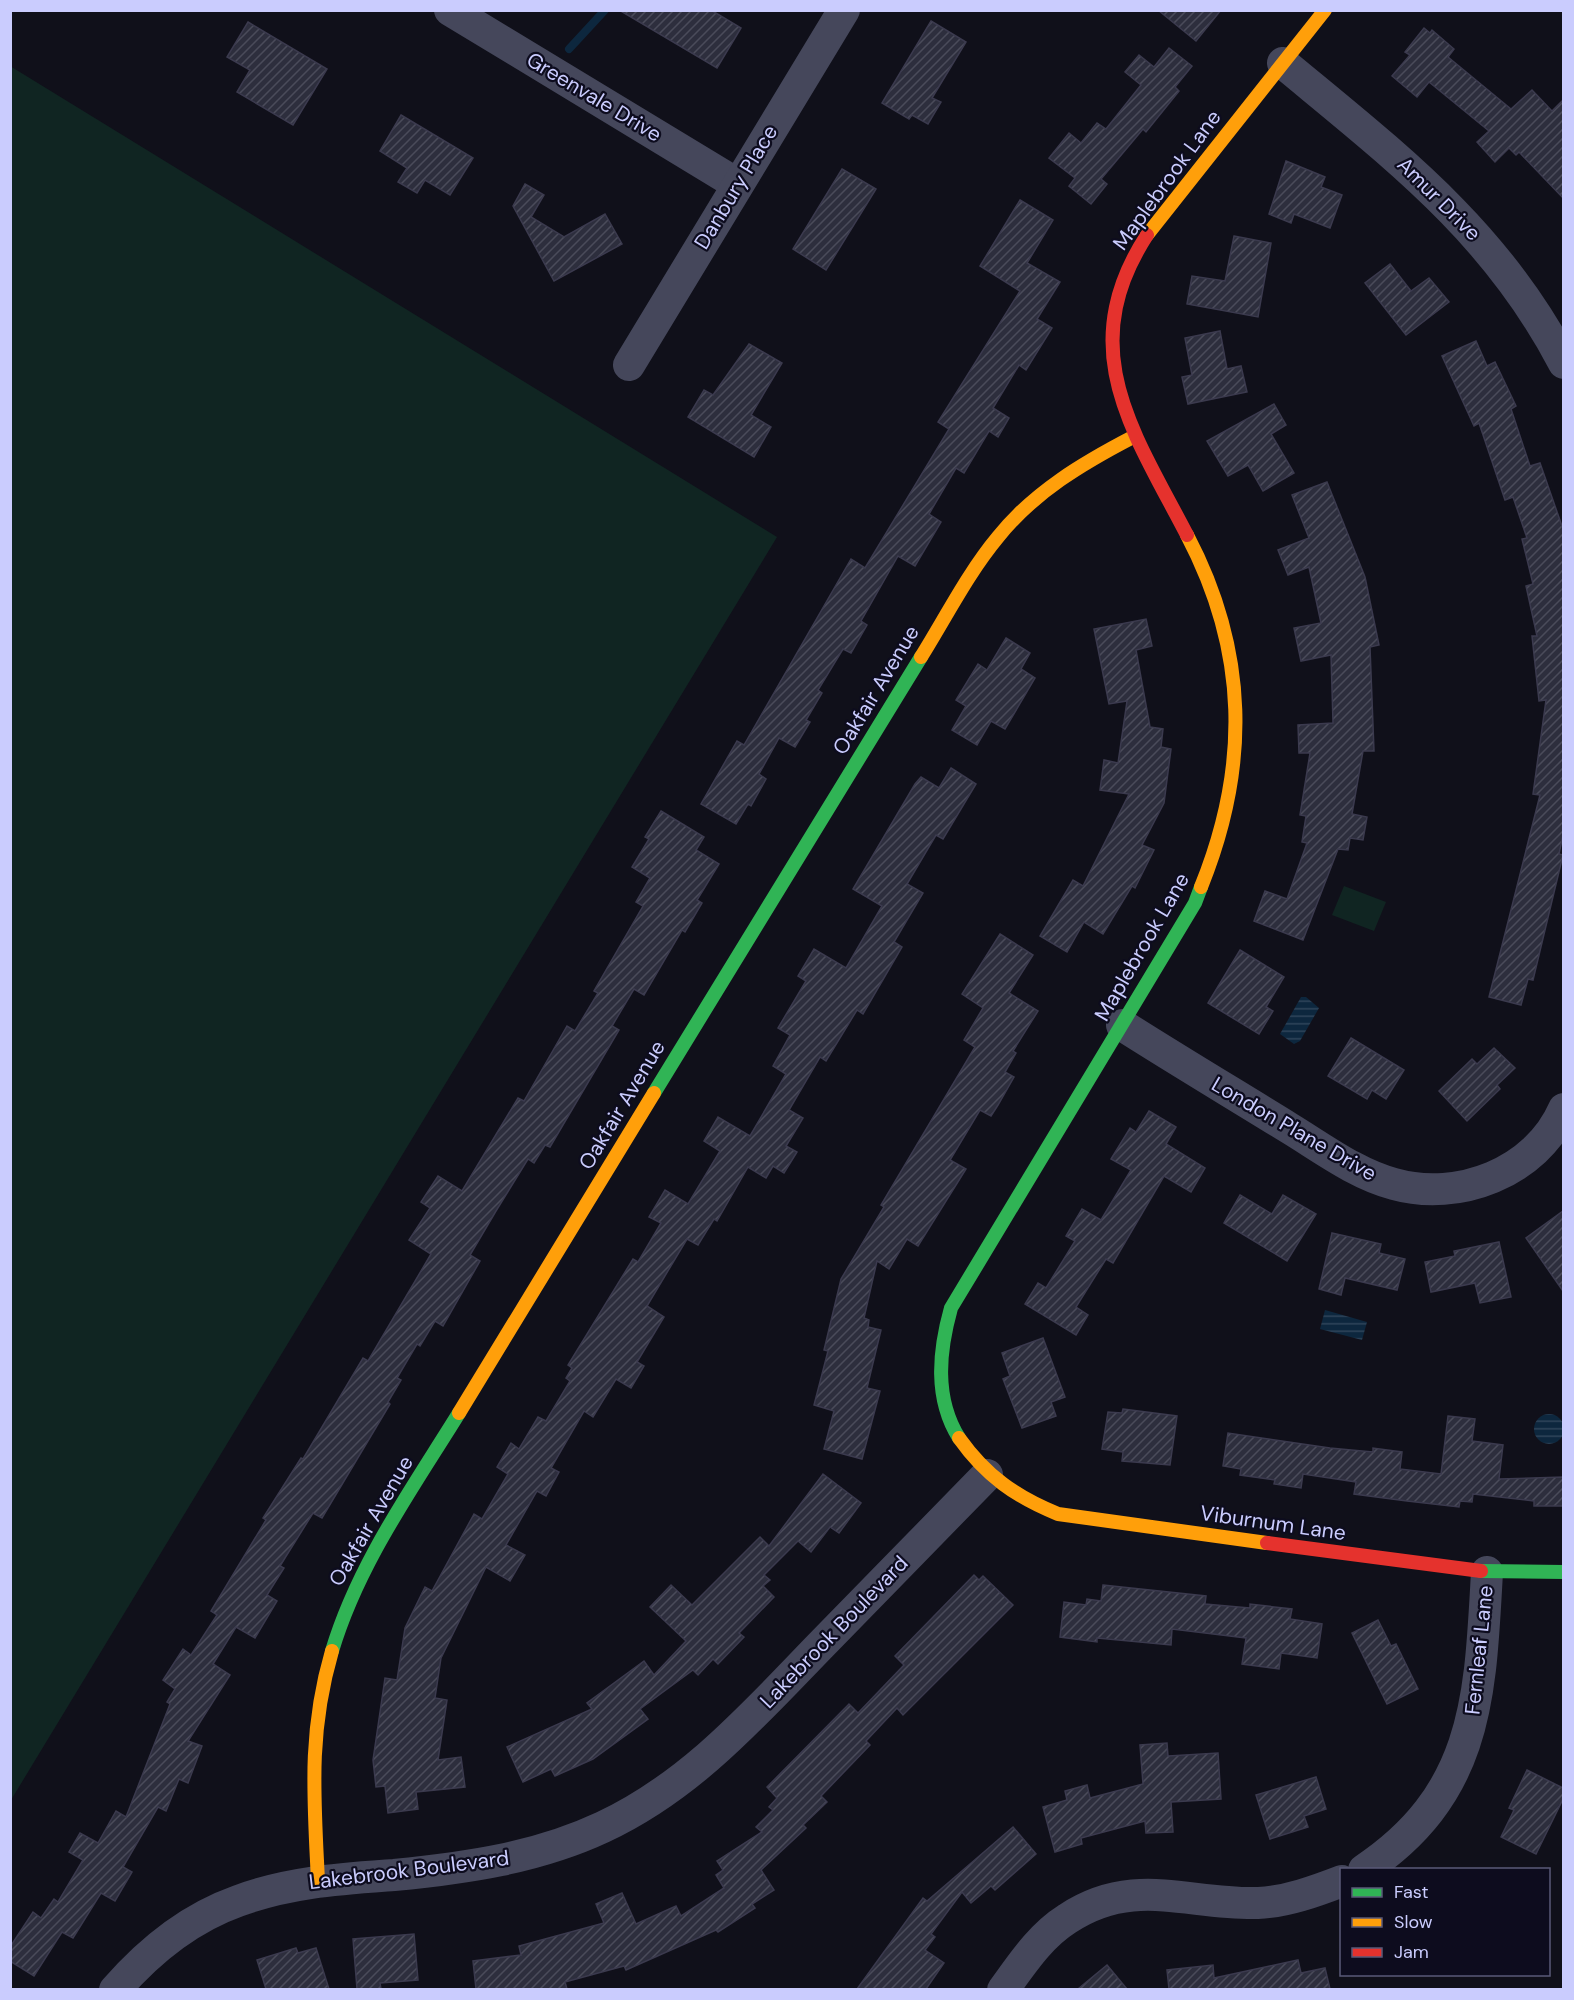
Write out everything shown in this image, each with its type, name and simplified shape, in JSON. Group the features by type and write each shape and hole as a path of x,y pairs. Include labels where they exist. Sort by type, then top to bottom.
{"street":[{"name":"Greenvale Drive","path":"450,10 737,184"},
{"name":"Danbury Place","path":"629,364 844,10"},
{"name":"Maplebrook Lane","path":"987,1475 957,1435 945,1404 938,1370 945,1322 977,1260 1180,930 1206,877 1226,813 1237,737 1231,659 1216,595 1197,553 1133,437 1117,388 1112,347 1115,306 1125,273 1165,211 1325,10"},
{"name":"Amur Drive","path":"1283,63 1406,164 1463,220 1525,298 1563,363"},
{"name":"Oakfair Avenue","path":"318,1881 313,1774 320,1697 327,1664 343,1615 375,1550 983,556 1022,508 1054,482 1078,465 1133,437"},
{"name":"London Plane Drive","path":"1122,1025 1374,1177 1407,1188 1437,1190 1479,1183 1505,1171 1527,1156 1554,1127 1563,1109"},
{"name":"Lakebrook Boulevard","path":"115,1989 166,1941 213,1912 263,1893 318,1881 507,1860 578,1837 649,1802 688,1776 741,1728 987,1475"},
{"name":"Viburnum Lane","path":"987,1475 1029,1503 1068,1516 1487,1572 1563,1572"},
{"name":"Fernleaf Lane","path":"1365,1868 1411,1831 1444,1786 1462,1752 1479,1688 1487,1572"},
{"path":"1003,1989 1050,1932 1077,1913 1103,1900 1147,1893 1261,1903 1299,1895 1340,1881"}],"green space":[{"path":"10,66 777,537 11,1800 10,1800"},
{"path":"1344,886 1386,902 1374,931 1332,915"}],"water":[{"path":"1301,997 1306,997 1319,1008 1300,1041 1294,1044 1280,1034"},
{"path":"1325,1310 1367,1322 1362,1340 1320,1329"},
{"path":"1549,1414 1555,1415 1563,1423 1563,1435 1555,1443 1549,1444 1543,1443 1535,1435 1534,1429 1535,1423 1543,1415"}],"building":[{"path":"619,10 711,10 741,28 717,68"},
{"path":"1158,10 1221,10 1196,41"},
{"path":"931,21 966,42 932,98 941,102 928,124 912,115 909,119 882,103"},
{"path":"248,22 327,69 293,125 237,92 250,70 227,57"},
{"path":"1424,28 1430,33 1432,30 1454,49 1448,57 1511,109 1532,90 1552,111 1563,100 1563,198 1519,152 1516,155 1509,148 1495,162 1477,142 1489,131 1429,82 1417,97 1392,76 1410,55 1405,52"},
{"path":"1169,48 1192,66 1175,87 1179,91 1146,132 1143,129 1101,179 1107,184 1091,204 1069,186 1075,178 1049,158 1069,133 1081,143 1097,123 1106,129 1141,85 1125,72 1139,55 1154,67"},
{"path":"401,115 473,158 450,195 425,180 417,193 398,182 407,168 380,151"},
{"path":"1286,161 1325,177 1321,187 1342,195 1330,228 1294,214 1291,223 1269,214"},
{"path":"842,169 876,189 826,270 793,249"},
{"path":"525,184 544,195 531,217 564,237 605,214 622,244 554,281 513,206"},
{"path":"1020,200 1053,220 1027,263 1060,282 1037,319 1052,328 1026,370 1019,365 993,408 1009,418 998,437 989,431 964,473 956,468 929,514 941,522 915,566 898,556 861,621 867,625 851,653 843,649 818,690 822,693 806,720 810,722 795,747 779,738 759,774 766,779 751,806 748,804 736,824 701,804 737,741 744,745 851,559 865,568 949,429 938,422 1020,291 980,266"},
{"path":"1234,236 1271,243 1258,317 1187,304 1192,276 1225,281"},
{"path":"1390,264 1411,291 1429,278 1449,302 1406,335 1365,283"},
{"path":"1220,331 1227,369 1241,366 1247,392 1188,404 1182,377 1192,375 1185,338"},
{"path":"1476,341 1487,366 1495,362 1516,406 1511,409 1530,466 1540,463 1563,529 1563,835 1559,854 1563,855 1533,980 1528,979 1521,1005 1489,997 1540,795 1533,794 1546,700 1539,701 1532,636 1537,636 1526,586 1533,584 1522,539 1527,538 1513,497 1505,500 1479,423 1474,426 1442,356"},
{"path":"749,344 782,363 751,415 771,427 754,457 688,417 704,390 713,395"},
{"path":"1274,404 1286,425 1271,434 1294,473 1263,491 1248,465 1228,476 1207,441"},
{"path":"1327,482 1365,577 1379,645 1370,647 1374,751 1363,751 1352,814 1367,817 1363,840 1350,838 1348,850 1338,849 1303,940 1254,921 1265,891 1287,899 1307,843 1302,842 1306,816 1300,815 1310,753 1299,753 1298,725 1333,723 1331,655 1301,661 1294,628 1321,623 1309,567 1288,575 1278,550 1309,538 1292,495"},
{"path":"1146,619 1152,646 1136,650 1150,727 1163,729 1161,747 1171,749 1164,803 1142,845 1154,850 1135,888 1132,886 1103,934 1084,922 1067,952 1040,936 1073,880 1083,886 1129,794 1100,790 1104,760 1118,763 1127,701 1109,704 1094,629"},
{"path":"1006,638 1030,653 1021,669 1035,678 1005,729 991,721 977,745 952,730 966,706 956,700 978,664 987,670"},
{"path":"951,768 976,784 943,839 936,835 907,884 923,893 894,942 902,947 863,1014 857,1010 826,1061 820,1057 789,1110 803,1118 786,1146 797,1152 784,1173 773,1166 766,1178 748,1167 717,1221 714,1219 698,1245 687,1239 647,1306 664,1317 637,1362 644,1366 631,1388 616,1379 593,1417 584,1411 551,1468 559,1472 546,1496 537,1491 506,1545 525,1555 510,1581 486,1567 441,1658 435,1698 447,1700 438,1760 461,1757 465,1787 416,1792 418,1809 388,1813 385,1786 376,1787 373,1760 385,1678 397,1680 405,1628 425,1587 432,1591 474,1514 482,1519 508,1474 497,1467 511,1443 519,1449 538,1417 546,1421 570,1381 566,1378 572,1368 568,1365 633,1259 638,1262 661,1223 649,1217 665,1190 688,1204 720,1151 704,1141 718,1117 750,1136 786,1074 773,1066 790,1035 778,1028 806,981 798,976 814,949 846,968 882,906 853,889 915,784 921,777 939,788"},
{"path":"661,811 704,837 696,850 719,864 697,900 702,903 685,932 682,930 644,995 634,989 612,1026 619,1030 550,1147 545,1145 534,1163 528,1159 470,1255 480,1261 443,1326 435,1321 420,1346 417,1344 397,1378 401,1380 388,1402 390,1404 322,1518 313,1513 280,1566 284,1568 267,1595 277,1601 255,1638 236,1627 213,1664 230,1675 188,1741 202,1746 188,1783 179,1779 166,1811 158,1807 123,1867 132,1872 115,1901 101,1893 73,1938 62,1932 34,1976 10,1961 10,1947 33,1912 41,1918 54,1899 58,1902 83,1860 69,1852 80,1833 98,1843 116,1811 126,1817 170,1704 167,1702 175,1689 163,1680 183,1649 191,1655 217,1615 211,1611 266,1520 263,1518 301,1458 303,1459 363,1358 368,1361 431,1254 409,1240 430,1208 421,1202 438,1176 462,1191 518,1098 524,1101 567,1026 575,1031 598,993 594,991 643,906 636,902 650,878 632,867 649,839 645,837"},
{"path":"1000,934 1033,955 1009,993 1038,1011 1013,1051 1016,1053 1005,1072 1014,1077 998,1105 991,1116 980,1110 950,1160 966,1169 918,1246 907,1239 889,1269 877,1261 864,1318 869,1320 868,1327 881,1330 867,1388 880,1391 862,1459 824,1449 834,1411 814,1405 828,1351 824,1350 841,1279 884,1207 881,1205 975,1047 964,1040 983,1008 962,994"},
{"path":"1240,950 1284,977 1266,1007 1273,1011 1259,1034 1208,1003"},
{"path":"1351,1038 1404,1070 1386,1099 1372,1090 1367,1099 1328,1076"},
{"path":"1494,1048 1515,1068 1497,1085 1500,1089 1467,1121 1439,1091 1472,1059 1477,1064"},
{"path":"1149,1111 1176,1127 1166,1144 1205,1168 1191,1192 1164,1176 1113,1263 1106,1259 1076,1307 1088,1315 1076,1335 1025,1304 1038,1283 1046,1288 1075,1241 1066,1236 1082,1209 1101,1220 1131,1170 1111,1159 1130,1128 1136,1132"},
{"path":"1240,1195 1272,1214 1283,1195 1316,1214 1287,1261 1224,1223"},
{"path":"1563,1211 1563,1291 1526,1238"},
{"path":"1332,1233 1381,1244 1379,1253 1405,1259 1397,1290 1345,1278 1341,1295 1319,1289"},
{"path":"1499,1242 1511,1297 1480,1303 1475,1283 1431,1292 1425,1262 1455,1256 1454,1251"},
{"path":"1043,1338 1065,1397 1051,1402 1056,1416 1022,1428 1003,1379 1010,1376 1002,1353"},
{"path":"1123,1409 1177,1416 1170,1465 1122,1461 1123,1452 1102,1449 1108,1412 1122,1413"},
{"path":"1448,1416 1475,1419 1472,1441 1503,1445 1499,1479 1563,1477 1563,1506 1534,1506 1534,1501 1473,1494 1472,1502 1460,1501 1459,1507 1407,1501 1354,1494 1356,1482 1303,1474 1301,1488 1274,1484 1275,1480 1240,1475 1241,1469 1223,1466 1228,1433 1330,1448 1373,1452 1373,1448 1402,1452 1400,1469 1441,1474"},
{"path":"823,1474 861,1503 839,1533 830,1527 811,1552 798,1541 764,1575 770,1580 763,1586 774,1597 739,1633 744,1637 718,1664 713,1659 698,1675 693,1670 640,1709 648,1719 593,1759 555,1776 551,1769 523,1782 507,1747 592,1709 587,1703 644,1661 654,1675 686,1641 650,1607 671,1585 692,1605 760,1537 769,1546"},
{"path":"974,1575 979,1580 983,1576 1013,1605 903,1715 897,1708 866,1741 870,1745 821,1796 827,1802 803,1825 806,1828 761,1870 774,1890 752,1904 755,1908 718,1932 716,1930 626,1970 624,1966 565,1982 567,1989 476,1989 473,1961 521,1955 519,1946 604,1923 596,1904 622,1893 636,1924 676,1906 681,1916 724,1888 716,1875 723,1870 717,1861 762,1832 756,1827 773,1810 769,1807 777,1798 767,1787 849,1704 858,1713 904,1665 895,1656"},
{"path":"1103,1585 1206,1596 1205,1604 1250,1608 1250,1604 1292,1609 1290,1619 1322,1624 1317,1658 1281,1653 1279,1669 1242,1664 1246,1638 1172,1629 1171,1645 1097,1638 1097,1642 1060,1637 1064,1602 1086,1605 1087,1599 1101,1601"},
{"path":"1378,1620 1391,1646 1396,1644 1418,1689 1387,1704 1352,1633"},
{"path":"1167,1743 1168,1756 1218,1753 1221,1799 1171,1802 1173,1832 1146,1833 1145,1821 1081,1838 1082,1844 1055,1852 1043,1807 1067,1800 1065,1791 1087,1785 1090,1798 1143,1784 1140,1745"},
{"path":"1527,1770 1563,1788 1563,1799 1536,1854 1501,1837 1514,1810 1509,1808"},
{"path":"1316,1777 1326,1809 1304,1816 1308,1827 1270,1839 1256,1795"},
{"path":"1013,1827 1036,1854 995,1890 991,1886 971,1903 962,1892 931,1934 935,1937 925,1950 944,1963 926,1989 857,1989 923,1898 927,1901"},
{"path":"414,1934 418,1980 380,1983 381,1989 357,1989 353,1939"},
{"path":"296,1948 298,1953 316,1948 329,1989 266,1989 257,1960"},
{"path":"1298,1960 1301,1973 1325,1968 1330,1989 1169,1989 1167,1970 1213,1965 1214,1978"},
{"path":"1107,1965 1127,1989 1078,1989"}],"waterway":[{"path":"569,49 605,10"}],"traffic: fast":[{"path":"654,1093 921,657"},
{"path":"959,1438 951,1423 942,1391 942,1357 951,1308 1195,903 1201,887"},
{"path":"332,1651 343,1619 371,1558 459,1413"},
{"path":"1481,1571 1564,1572"}],"traffic: slow":[{"path":"1147,235 1325,10"},
{"path":"921,657 977,565 1012,521 1043,492 1060,480 1133,437"},
{"path":"1187,535 1207,578 1222,622 1231,665 1235,709 1234,753 1228,797 1217,842 1201,887"},
{"path":"459,1413 654,1093"},
{"path":"959,1438 980,1464 1003,1484 1015,1493 1058,1514 1267,1543"},
{"path":"318,1881 314,1766 319,1710 332,1651"}],"traffic: jam":[{"path":"1147,235 1125,276 1114,315 1113,353 1119,389 1131,424 1187,535"},
{"path":"1267,1543 1481,1571"}]}
